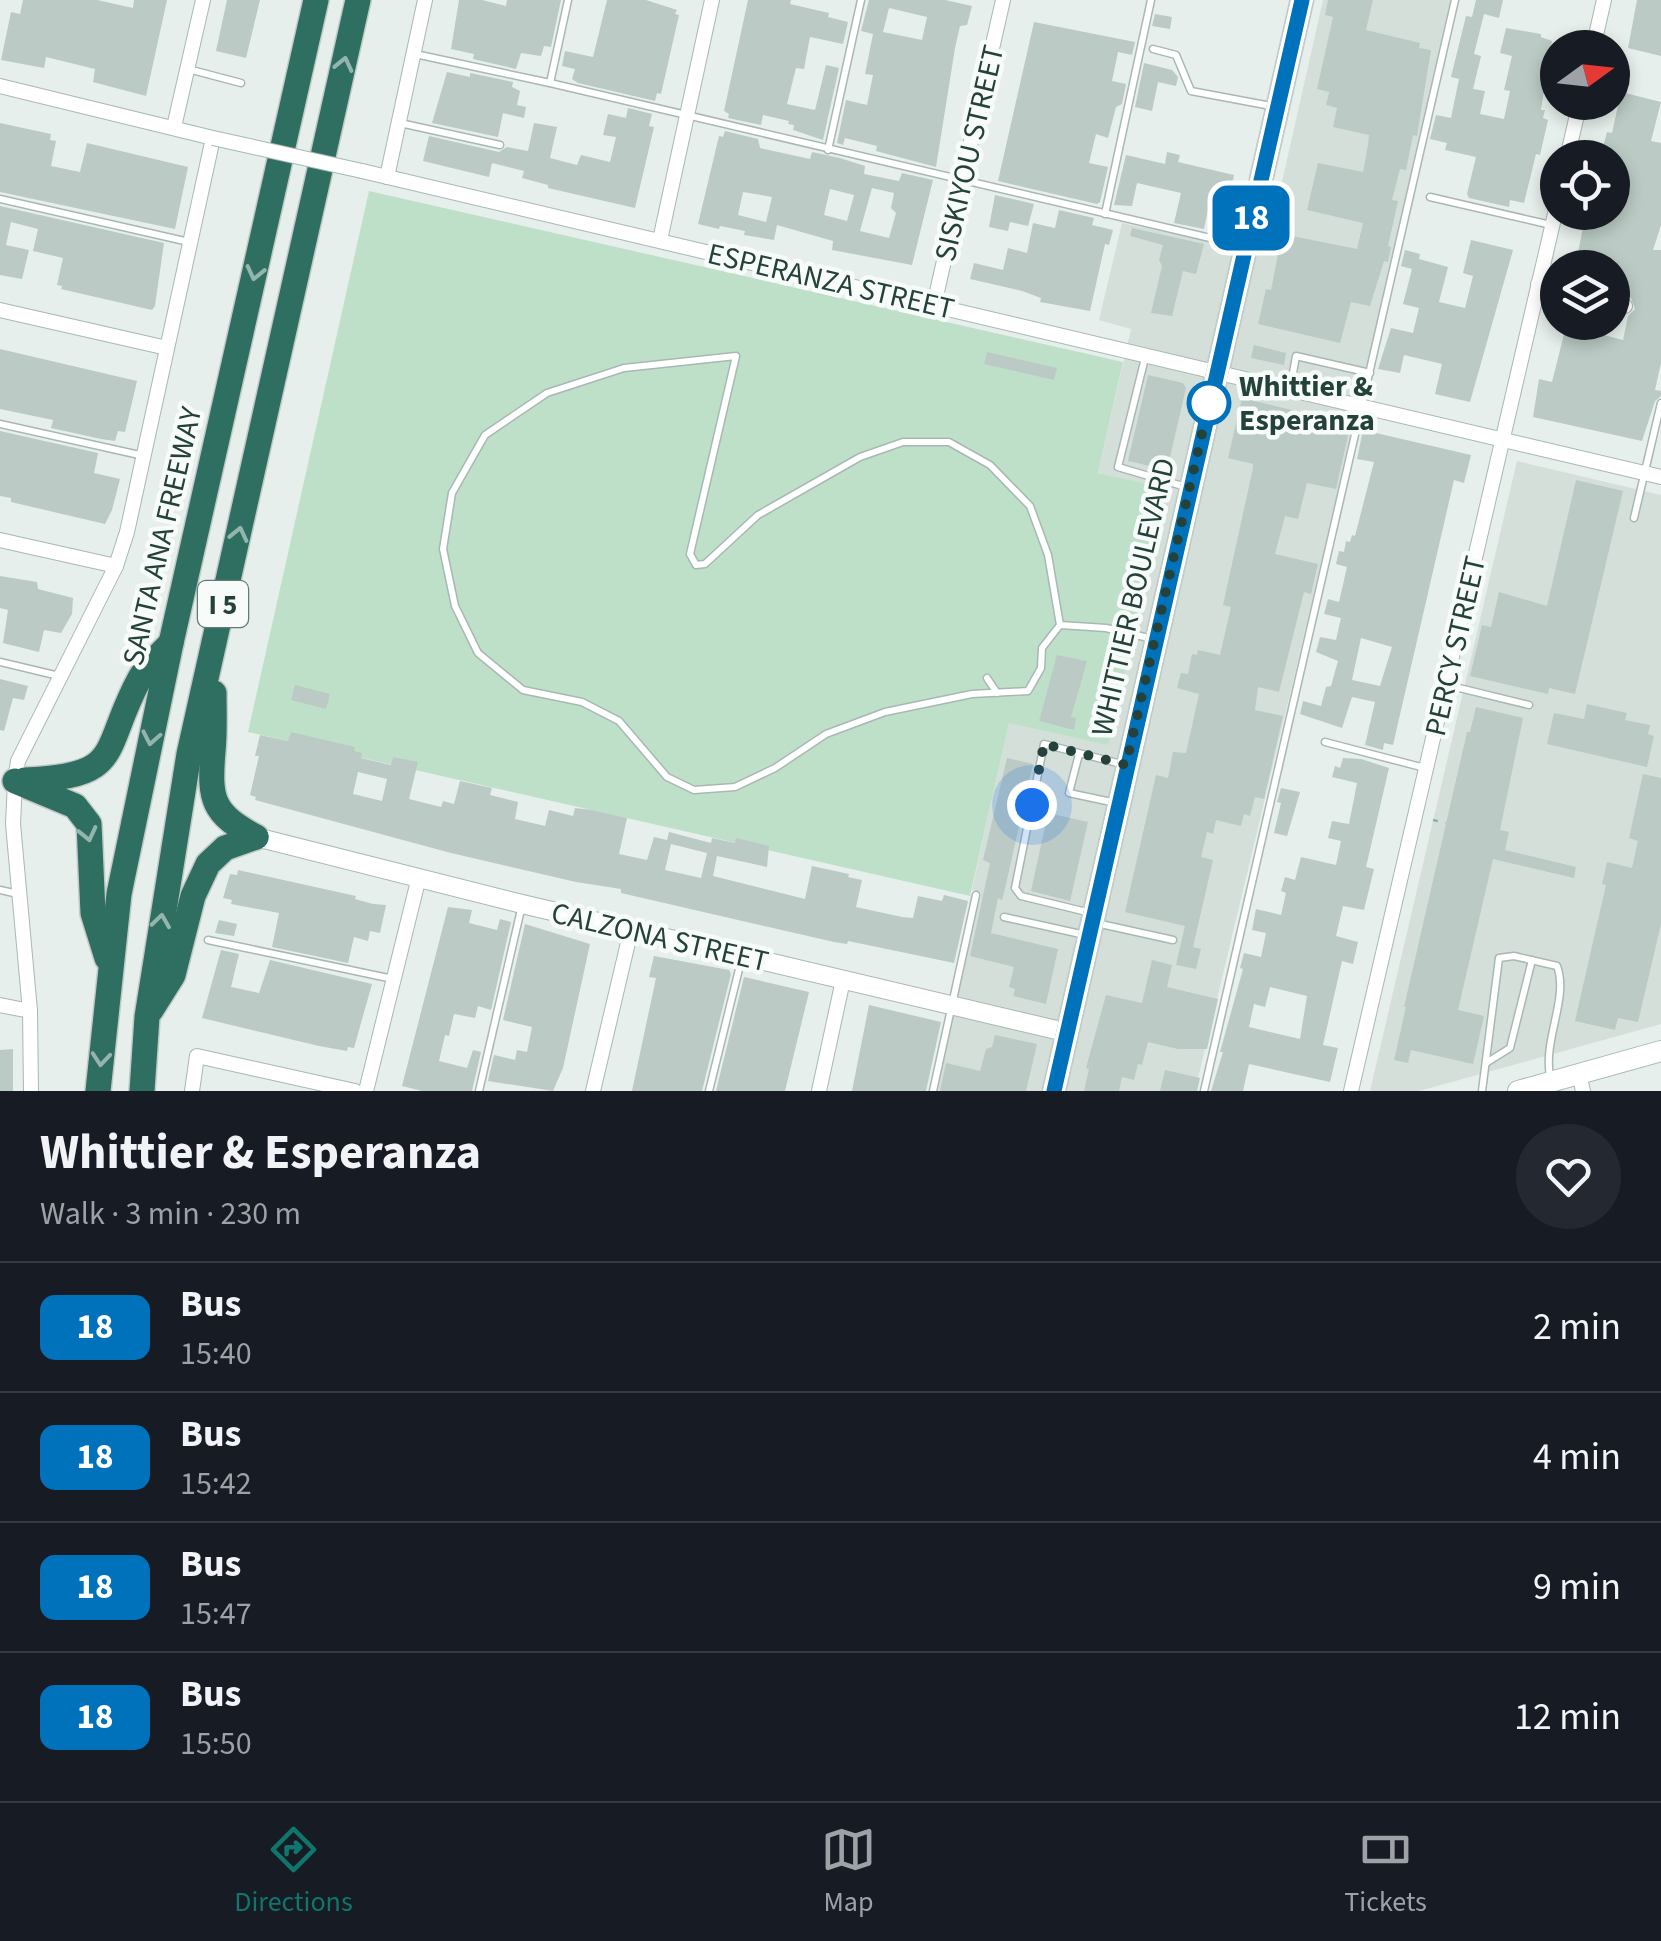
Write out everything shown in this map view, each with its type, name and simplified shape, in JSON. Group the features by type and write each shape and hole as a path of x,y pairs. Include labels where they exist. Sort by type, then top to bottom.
{"highway":[{"name":"SANTA ANA FREEWAY","path":"98,1091 119,894 170,643 316,0"},
{"name":"I 5","path":"142,1091 146,1017 189,754 358,0"},
{"path":"216,638 210,774 213,798 226,818 256,836"},
{"path":"7,779 65,778 86,772 101,762 141,676 170,643"},
{"path":"7,779 75,806 89,824 93,913 109,965"},
{"path":"146,1017 173,975 193,896 208,864 225,848 256,836"}],"main road":[{"name":"WHITTIER BOULEVARD","path":"1054,1091 1302,0"},
{"path":"1518,1091 1552,1082 1581,1083 1661,1052"}],"street":[{"path":"174,126 203,0"},
{"path":"387,177 425,0"},
{"path":"660,240 712,0"},
{"name":"SISKIYOU STREET","path":"934,305 1003,0"},
{"path":"1597,30 1604,0"},
{"name":"ESPERANZA STREET","path":"0,86 1661,477"},
{"path":"31,1091 30,1012 7,779 116,566 128,532 213,138"},
{"name":"PERCY STREET","path":"1351,1091 1551,230"},
{"path":"0,310 167,348"},
{"path":"0,540 116,566"},
{"name":"CALZONA STREET","path":"256,836 522,904 1065,1032"},
{"path":"366,1091 419,877"},
{"path":"593,1091 631,930"},
{"path":"819,1091 843,980"},
{"path":"0,1005 30,1012"},
{"path":"192,1091 197,1056 355,1091"}],"lane":[{"path":"550,83 568,0"},
{"path":"828,150 861,0"},
{"path":"1105,214 1151,0"},
{"path":"1204,1091 1456,0"},
{"path":"1153,49 1176,55 1191,91 1277,108"},
{"path":"414,54 1245,246"},
{"path":"187,69 241,83"},
{"path":"399,123 500,146"},
{"path":"1430,197 1540,223"},
{"path":"0,199 191,242"},
{"path":"736,356 690,554 696,565 705,564 758,515 860,457 902,442 949,442 990,465 1030,506 1048,555 1060,625 1042,648 1041,668 1028,691 972,694 885,712 826,734 775,768 735,787 694,790 667,777 619,721 582,702 523,690 478,653 455,606 444,549 452,493 485,436 547,393 624,368 736,356"},
{"path":"1290,392 1296,356 1370,374"},
{"path":"1146,357 1118,467 1189,488"},
{"path":"1634,518 1661,403"},
{"path":"0,424 144,456"},
{"path":"1060,625 1106,628 1154,639"},
{"path":"0,662 61,676"},
{"path":"987,678 998,694"},
{"path":"1446,685 1529,705"},
{"path":"1325,742 1426,768"},
{"path":"1090,923 1021,896 1015,888 1044,744 1126,765"},
{"path":"1080,754 1069,793 1118,803"},
{"path":"0,890 20,894"},
{"path":"933,1091 976,896"},
{"path":"479,1091 522,904"},
{"path":"1004,917 1090,923 1173,940"},
{"path":"208,940 394,980"},
{"path":"709,1091 742,956"},
{"path":"1482,1091 1498,958 1514,956 1557,966 1562,978 1546,1055 1552,1082"},
{"path":"1486,1063 1510,1048 1532,960"}],"path":[{"path":"1433,820 1446,823"}],"shaded area":[{"path":"1323,0 1456,0 1195,1091 935,1091 981,893 972,890 1009,722 1165,489 1098,473 1131,329 1099,320 1122,223 1266,253"},
{"path":"1517,461 1661,495 1661,1024 1419,1091 1370,1091"}],"green space":[{"path":"369,191 1123,362 1098,473 1166,488 1108,745 1009,723 970,896 248,732"}],"building":[{"path":"23,0 97,0 133,8 134,0 167,0 146,96 93,82 95,69 46,57 44,68 1,60 11,12 20,14"},
{"path":"227,0 260,0 246,58 216,51"},
{"path":"459,0 506,6 507,0 561,0 551,47 544,46 541,56 521,53 516,69 473,59 474,54 451,49"},
{"path":"607,0 646,0 677,10 661,94 657,93 655,101 578,83 572,79 575,69 562,66 565,51 593,57"},
{"path":"748,0 791,0 790,4 848,22 843,44 810,37 804,69 796,68 787,104 815,110 826,65 839,68 823,140 793,130 789,121 763,115 761,125 728,118 724,111"},
{"path":"869,0 945,0 972,6 967,25 960,26 955,48 936,167 845,138 843,145 837,143 846,100 867,105 873,75 865,74 873,34 861,31","holes":["889,8 927,17 922,40 883,32"]},
{"path":"1328,0 1373,0 1366,30 1420,43 1419,48 1431,50 1417,136 1413,135 1406,170 1400,169 1392,200 1398,201 1388,262 1384,261 1370,306 1351,302 1340,343 1258,324 1266,289 1271,290 1282,234 1357,249 1363,223 1307,210 1318,163 1363,172 1369,135 1333,127 1337,108 1326,105 1329,92 1317,89 1333,17 1325,15"},
{"path":"1476,0 1503,0 1499,18 1484,14 1474,54 1481,56 1473,89 1485,91 1480,114 1504,119 1510,91 1504,90 1512,56 1500,53 1506,28 1540,34 1540,120 1548,120 1524,203 1510,200 1509,207 1469,198 1476,157 1445,150 1447,143 1430,139 1436,115 1451,118 1459,79 1451,77 1466,16 1472,17"},
{"path":"1637,0 1661,0 1661,56 1630,48"},
{"path":"1155,14 1172,17 1170,29 1152,26"},
{"path":"1034,22 1135,42 1132,55 1118,52 1112,81 1126,84 1122,104 1116,107 1108,138 1096,134 1089,163 1108,167 1097,204 998,181"},
{"path":"1144,63 1172,70 1178,77 1176,86 1158,82 1152,111 1135,107"},
{"path":"447,72 513,82 512,87 520,91 517,105 526,107 524,118 503,113 498,137 432,123"},
{"path":"1630,94 1661,102 1651,141 1661,143 1661,225 1653,250 1661,250 1661,363 1655,390 1661,391 1661,396 1655,401 1642,441 1533,417 1539,379 1552,382 1562,340 1630,340 1630,314 1635,309 1630,298 1630,250 1579,250 1582,230 1630,230 1630,140 1605,140 1607,132 1612,133 1615,120 1630,120"},
{"path":"628,108 652,114 649,126 654,127 635,208 548,188 522,178 524,171 492,163 489,177 423,161 429,136 499,152 507,147 528,151 534,123 557,127 550,158 577,165 581,155 610,162 616,137 603,135 608,114 626,118"},
{"path":"0,123 51,134 50,140 56,141 51,166 80,172 87,143 188,167 175,229 0,192"},
{"path":"725,131 758,139 760,148 810,159 812,152 840,158 865,166 864,174 899,181 902,173 933,180 912,265 832,250 833,241 777,225 774,240 698,224 719,136 723,137","holes":["872,188 894,193 891,208 896,213 889,238 860,231","830,189 854,195 847,221 824,215","743,192 772,197 766,222 738,215"]},
{"path":"1167,152 1180,155 1178,162 1234,175 1228,204 1210,200 1204,229 1174,223 1181,193 1137,183 1132,206 1114,205 1126,155 1165,164"},
{"path":"995,195 1034,204 1028,226 1010,222 1008,231 989,227"},
{"path":"0,206 164,243 155,306 152,310 61,289 57,285 63,258 33,251 38,229 11,222 6,245 29,250 22,279 0,275"},
{"path":"1059,210 1094,218 1092,225 1113,230 1109,245 1105,244 1090,311 1040,302 1041,298 1022,291 970,279 974,263 1003,270 1008,248 1027,253 1033,223 1055,228"},
{"path":"1132,228 1204,244 1196,274 1183,271 1172,316 1151,313 1163,245 1130,236"},
{"path":"1471,240 1513,250 1470,402 1435,394 1442,364 1404,355 1400,373 1378,369 1391,328 1413,333 1419,308 1403,304 1412,269 1401,266 1405,250 1420,254 1419,259 1448,267 1439,302 1465,308 1473,276 1463,273"},
{"path":"1254,345 1286,353 1284,365 1251,358"},
{"path":"0,349 137,381 125,432 118,431 115,441 101,439 51,428 53,420 0,409"},
{"path":"987,352 1057,368 1054,380 984,364"},
{"path":"1148,375 1183,383 1186,388 1167,470 1128,461"},
{"path":"1242,398 1350,427 1336,489 1307,483 1298,519 1285,516 1275,554 1318,564 1311,594 1304,592 1279,692 1258,687 1255,710 1283,716 1264,799 1255,797 1250,816 1244,814 1241,826 1216,820 1213,834 1207,832 1201,857 1213,860 1193,947 1201,949 1196,969 1176,965 1185,926 1125,912 1156,775 1168,778 1173,752 1186,753 1199,694 1177,688 1181,673 1188,674 1192,654 1197,655 1198,650 1220,655 1231,607 1223,605 1253,468 1253,464 1228,458"},
{"path":"1363,430 1471,455 1464,483 1454,480 1393,745 1384,743 1383,750 1365,745 1375,702 1352,697 1342,728 1300,714 1303,701 1321,706 1338,661 1316,652 1320,637 1336,640 1341,618 1324,614 1328,599 1339,602 1347,567 1336,564 1339,551 1344,552 1346,541 1355,536 1374,462 1357,459","holes":["1361,638 1392,647 1380,686 1352,680"]},
{"path":"0,431 98,453 94,473 120,479 105,524 0,496"},
{"path":"1576,480 1623,491 1575,694 1549,688 1548,694 1470,676 1482,625 1491,627 1499,592 1547,606"},
{"path":"0,576 37,582 38,589 73,598 72,614 61,633 44,630 39,652 3,643 8,610 0,608"},
{"path":"1057,655 1087,661 1071,717 1076,718 1074,730 1039,721"},
{"path":"0,679 28,686 24,700 13,698 4,731 0,730"},
{"path":"295,685 330,694 326,709 291,700"},
{"path":"1587,704 1627,713 1625,720 1650,725 1648,734 1654,736 1647,767 1547,744 1554,713 1584,719"},
{"path":"1476,707 1523,718 1500,830 1509,832 1505,850 1576,867 1574,878 1493,859 1458,1010 1484,1016 1473,1064 1411,1050 1408,1063 1394,1060 1404,1007"},
{"path":"291,732 355,747 354,751 362,753 361,758 391,765 393,757 418,762 409,799 441,807 443,801 454,804 460,781 492,788 490,795 518,802 515,819 545,826 549,810 573,816 575,808 627,818 619,854 647,860 654,837 667,840 669,832 711,843 712,838 735,843 736,838 769,846 767,867 717,856 713,876 805,899 812,866 862,880 856,907 913,918 918,896 942,901 944,895 968,901 954,963 848,941 834,942 621,893 621,889 451,853 255,800 250,795 260,735 288,741","holes":["358,772 387,779 382,801 353,794","671,844 707,853 701,878 665,870"]},
{"path":"1007,758 1033,764 991,933 1058,949 1046,1004 1013,996 1015,989 1009,987 1014,967 970,956 990,863 983,860"},
{"path":"1343,758 1389,768 1366,867 1374,869 1364,910 1343,906 1336,936 1358,942 1353,964 1342,961 1323,1045 1338,1048 1330,1082 1249,1064 1243,1091 1211,1091 1244,953 1261,957 1266,933 1252,930 1256,909 1281,915 1285,877 1295,880 1301,857 1336,865 1341,841 1328,838 1332,821 1349,824 1357,783 1332,777 1335,766 1340,768","holes":["1270,987 1307,996 1300,1039 1249,1027 1254,1004 1265,1007"]},
{"path":"1643,774 1661,778 1661,924 1638,1022 1618,1018 1615,1030 1575,1021 1606,885 1602,884 1607,862 1632,868 1638,841 1629,838"},
{"path":"1281,788 1300,792 1287,836 1274,833"},
{"path":"1048,813 1088,822 1070,901 1031,891"},
{"path":"238,870 386,905 380,933 370,931 368,941 354,937 348,963 272,947 279,913 231,904 232,900 223,898 230,874 237,875"},
{"path":"448,907 472,910 469,923 497,930 500,919 511,922 491,1010 478,1006 475,1018 454,1014 439,1061 467,1068 473,1050 481,1052 472,1091 422,1091 402,1086"},
{"path":"219,920 237,924 234,936 215,933"},
{"path":"525,924 590,944 563,1068 553,1091 488,1081 494,1055 515,1060 517,1050 527,1052 532,1027 503,1020"},
{"path":"221,950 239,954 231,987 259,993 270,960 372,984 354,1048 348,1047 347,1051 319,1046 202,1018"},
{"path":"654,956 729,970 731,974 702,1091 632,1091 656,978 649,977"},
{"path":"1152,960 1172,965 1167,987 1218,999 1207,1049 1178,1049 1148,1042 1134,1080 1122,1077 1119,1091 1084,1091 1089,1069 1086,1068 1106,995 1142,1003"},
{"path":"744,977 809,992 785,1091 716,1091"},
{"path":"869,1005 941,1022 926,1091 852,1091"},
{"path":"995,1035 1037,1044 1026,1091 940,1091 946,1063 980,1071"},
{"path":"13,1049 13,1091 0,1091 0,1050"},
{"path":"1165,1070 1200,1078 1197,1091 1160,1091"}],"bus line":[{"name":"18","path":"1054,1091 1302,0"}],"place":[{"name":"Whittier & Esperanza","path":"1209,403"}],"route":[{"path":"1032,805 1044,744 1126,765 1209,403"}]}
